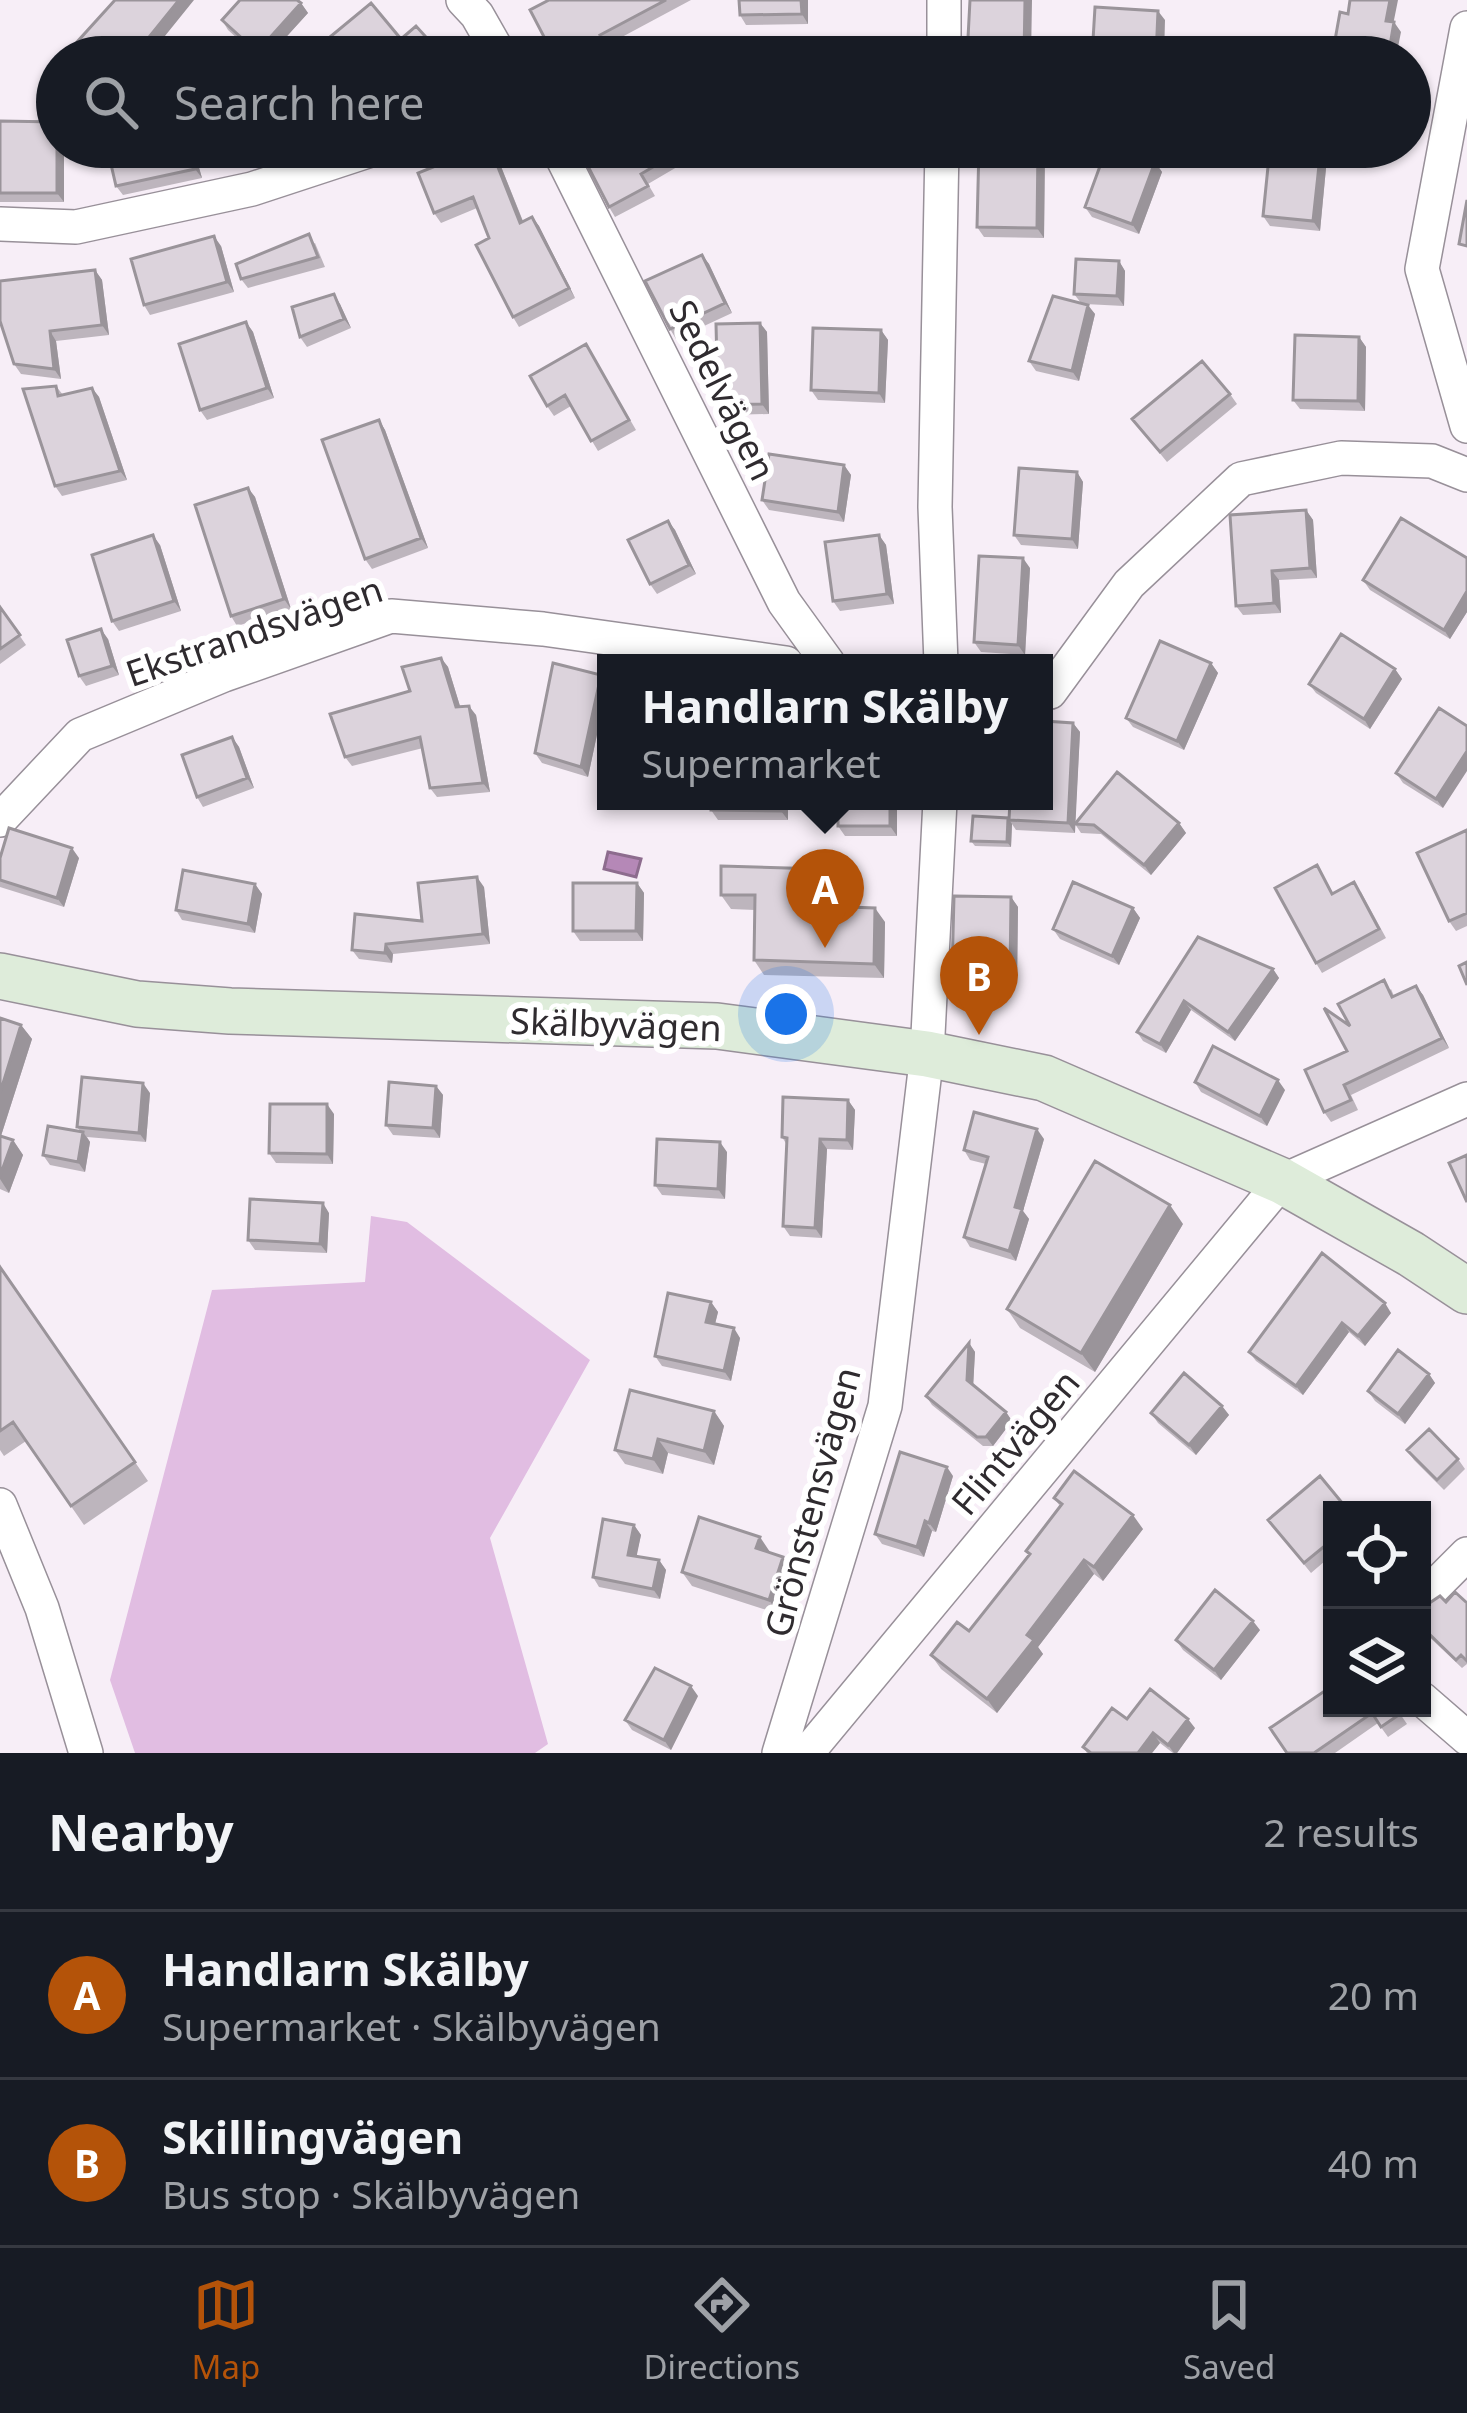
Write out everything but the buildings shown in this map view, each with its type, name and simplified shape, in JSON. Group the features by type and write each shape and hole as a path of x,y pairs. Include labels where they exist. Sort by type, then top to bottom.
{"street":[{"path":"464,0 489,36"},
{"path":"944,0 944,36"},
{"path":"1467,28 1422,268 1467,426"},
{"path":"0,224 76,227 252,189 316,168"},
{"name":"Sedelvägen","path":"567,168 784,602 822,654"},
{"path":"941,654 935,507 942,168"},
{"path":"1053,688 1129,584 1241,479 1341,458 1432,461 1467,475"},
{"name":"Ekstrandsvägen","path":"0,820 80,735 224,675 391,616 544,629 722,654"},
{"name":"Grönstensvägen","path":"778,1753 885,1406 926,1054 940,810"},
{"name":"Skälbyvägen","path":"0,976 137,1004 718,1026 926,1054 1044,1078 1282,1181 1412,1254 1467,1291"},
{"path":"1282,1181 1467,1099"},
{"name":"Flintvägen","path":"807,1753 1282,1181"},
{"path":"0,1505 42,1608 86,1753"},
{"path":"1431,1590 1467,1554"},
{"path":"1431,1708 1467,1738"}],"shaded area":[{"path":"608,852 641,859 636,877 604,869"},
{"path":"371,1216 407,1222 590,1360 490,1538 548,1744 535,1753 135,1753 110,1680 212,1290 365,1282"}],"place":[{"name":"Handlarn Skälby","path":"825,948"},
{"name":"Skillingvägen","path":"979,1035"}]}
